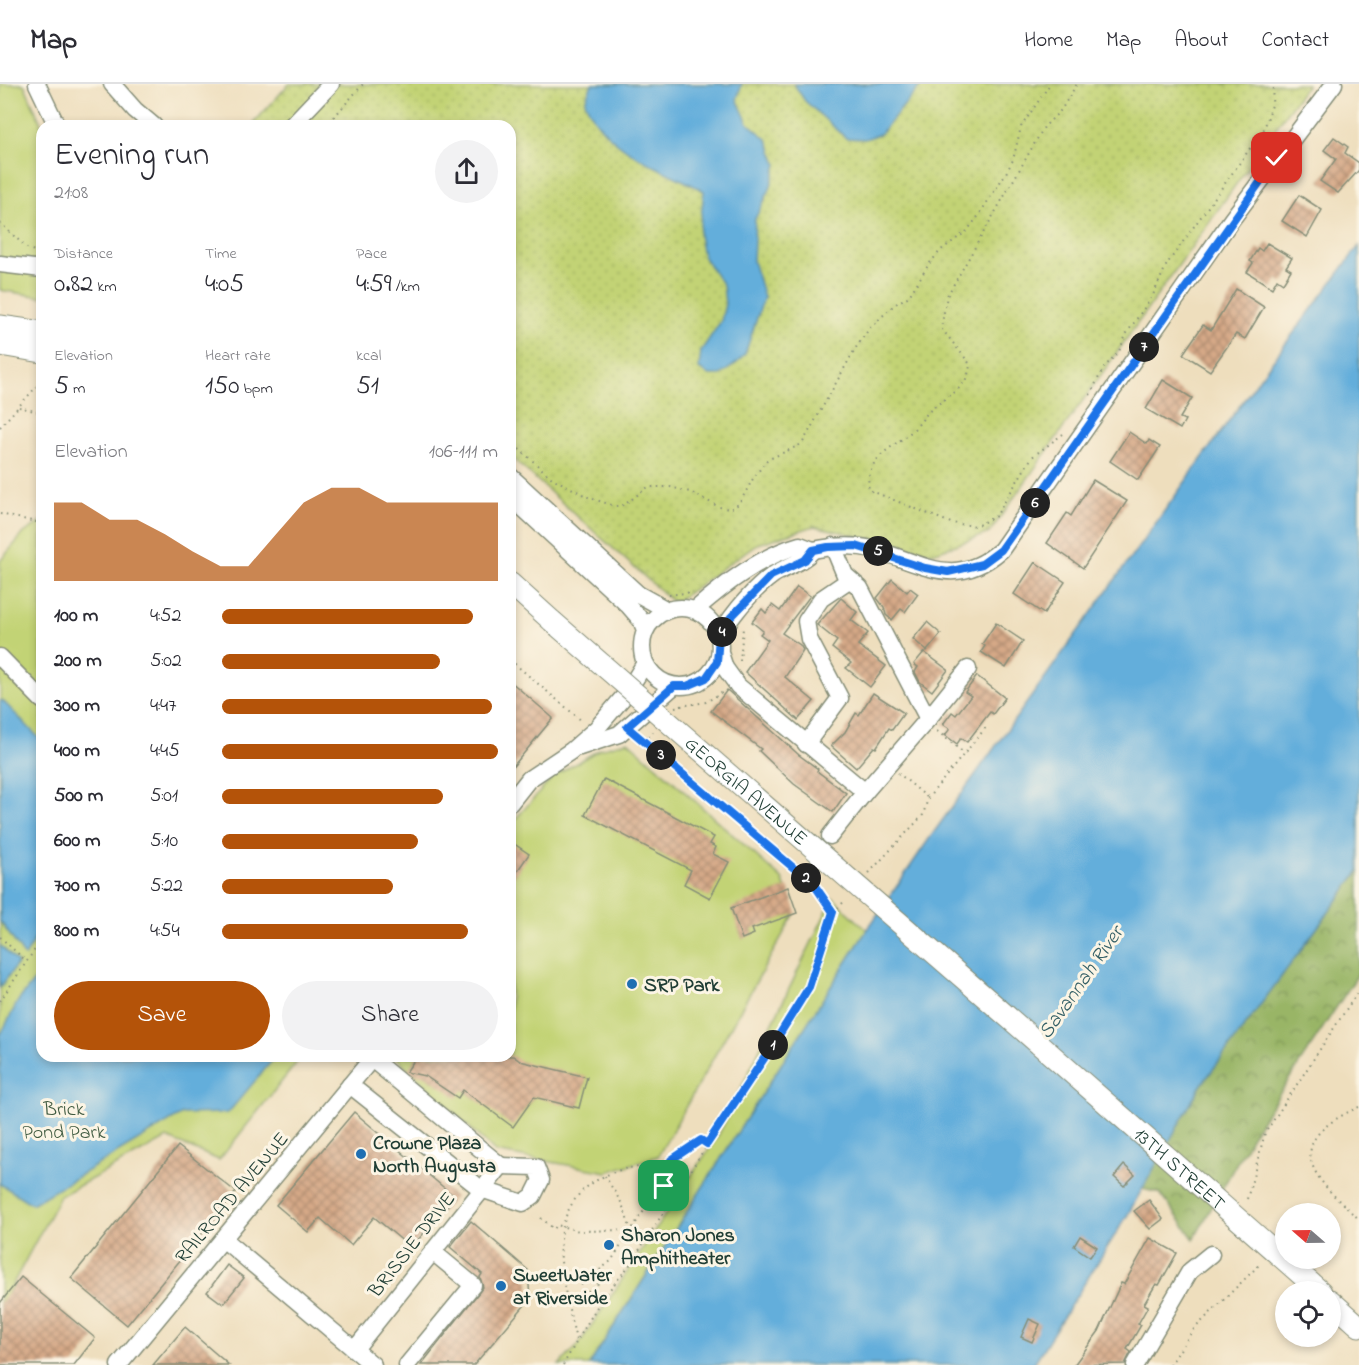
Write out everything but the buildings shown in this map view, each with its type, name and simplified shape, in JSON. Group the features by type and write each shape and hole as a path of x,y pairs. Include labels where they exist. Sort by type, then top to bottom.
{"main road":[{"path":"0,326 36,331"},
{"path":"0,345 36,350"},
{"name":"GEORGIA AVENUE","path":"516,588 1039,1044"},
{"name":"13TH STREET","path":"1039,1044 1309,1281"},
{"path":"1341,1310 1359,1326"}],"street":[{"path":"37,84 54,120"},
{"path":"112,84 147,120"},
{"path":"297,120 331,84"},
{"path":"695,610 744,572 768,557 800,546 813,550 833,546 871,549 925,568 948,572 982,564 1001,550 1232,219 1335,84"},
{"path":"0,264 36,268"},
{"path":"516,482 638,594 675,608 695,610 707,617 719,644 725,668 738,686 865,792"},
{"path":"516,502 627,605 641,620 645,630"},
{"path":"833,546 849,580 860,588 931,724"},
{"path":"697,683 713,670 719,644 731,617 771,576 805,560 813,550"},
{"path":"806,744 840,698 809,639 806,621 821,599 849,580"},
{"path":"666,603 645,630 641,646 645,663 656,678 674,686 697,683 738,686"},
{"path":"0,657 36,694"},
{"path":"516,795 529,779 571,751 610,713 645,663"},
{"path":"830,836 865,792 931,724 968,669"},
{"path":"571,751 620,734 674,686"},
{"name":"RAILROAD AVENUE","path":"119,1365 370,1062"},
{"path":"350,1085 481,1190 514,1203 523,1203 533,1196 541,1179 536,1167 501,1166 379,1062"},
{"name":"BRISSIE DRIVE","path":"355,1349 501,1166"},
{"path":"223,1239 373,1365"},
{"path":"407,1365 473,1285 433,1252"},
{"path":"1135,1365 1190,1270 1211,1254"}],"path":[{"path":"331,120 363,84"},
{"path":"516,446 552,478 590,498 615,506 624,505 648,487 670,487 690,492 719,507 730,509 739,504 754,477 767,460 802,444 855,349 869,329 894,305 909,296 935,257 966,232 977,218 1013,160 1021,127 1050,84"},
{"path":"1067,428 1032,458 996,516 976,526 951,523 869,490 867,480 872,465 888,448 912,432 932,408 965,384 970,364 941,328 947,296 1044,127 1061,110 1077,84"},
{"path":"1086,403 1103,369 1119,351 1127,333 1153,295 1167,264 1264,129 1272,105 1273,84"},
{"path":"0,223 27,248 36,252"},
{"path":"0,427 36,387"},
{"path":"18,407 36,412"},
{"path":"0,514 36,523"},
{"path":"666,603 699,592"},
{"path":"516,665 582,721"},
{"path":"931,724 965,754"},
{"path":"867,875 923,815 928,798 987,726"},
{"path":"627,727 815,886 833,912"},
{"path":"897,772 928,798"},
{"path":"563,1365 576,1340 646,1238 809,987 833,912 846,900"},
{"path":"0,937 26,961"},
{"path":"0,1001 36,947"},
{"path":"1247,1199 1265,1132 1359,990"},
{"path":"1359,1107 1322,1127 1311,1153 1313,1170 1319,1181 1359,1219"},
{"path":"576,1340 560,1268 564,1226 574,1198 584,1188 605,1176 625,1168 654,1166 671,1160 701,1140 707,1144"},
{"path":"654,1191 661,1190 664,1186 672,1171 671,1160"},
{"path":"605,1176 622,1204 631,1230"},
{"path":"581,1285 611,1261 654,1191 658,1178"},
{"path":"541,1218 554,1229 558,1225 579,1231 631,1230 646,1238"},
{"path":"1170,1365 1193,1330 1259,1265"},
{"path":"567,1303 579,1299 586,1290 597,1286 599,1279 596,1273"}],"green space":[{"path":"0,84 24,84 39,120 36,120 36,296 0,290"},
{"path":"289,84 1307,84 989,533 933,553 814,526 755,545 674,603 516,461 516,120 256,120"},
{"name":"Brick Pond Park","path":"36,525 36,1062 297,1062 219,1160 167,1138 60,1196 0,1308 0,561 24,533"},
{"name":"SRP Park","path":"628,741 782,879 795,913 658,1156 607,1172 495,1152 401,1062 516,1062 516,818 553,777 600,749"},
{"path":"1359,871 1359,973 1253,1134 1194,1239 1160,1193 1142,1189 1200,1087"},
{"path":"833,898 867,930 589,1365 559,1365 577,1347 719,1134"}],"water":[{"path":"592,84 742,84 737,99 748,123 768,140 777,164 770,189 755,219 753,261 764,297 745,354 720,375 709,375 699,369 701,351 721,321 725,304 723,285 703,256 699,235 704,191 636,156 606,132 594,118 585,101"},
{"path":"794,84 922,84 880,134 865,139 846,138 805,101"},
{"name":"Savannah River","path":"1359,246 1359,871 1200,1087 1127,1216 1033,1365 589,1365 867,930 929,839 1259,379"},
{"path":"2,700 36,735 36,937 25,957 0,921 0,702"},
{"path":"0,945 18,963 0,988"},
{"path":"36,978 36,1062 271,1062 228,1113 182,1114 32,1204 0,1184 0,1036 18,1001"}],"place":[{"name":"SRP Park","path":"632,984"},
{"name":"Crowne Plaza North Augusta","path":"361,1154"},
{"name":"Sharon Jones Amphitheater","path":"609,1245"},
{"name":"SweetWater at Riverside","path":"501,1286"}],"route":[{"path":"664,1186 672,1171 671,1160 701,1140 707,1144 809,987 833,912 815,886 627,727 674,686 687,686 706,678 717,662 720,653 719,636 731,617 771,576 787,566 805,560 813,550 856,546 885,553 925,568 948,572 971,569 992,558 1001,550 1048,485 1232,219 1277,158"}]}
